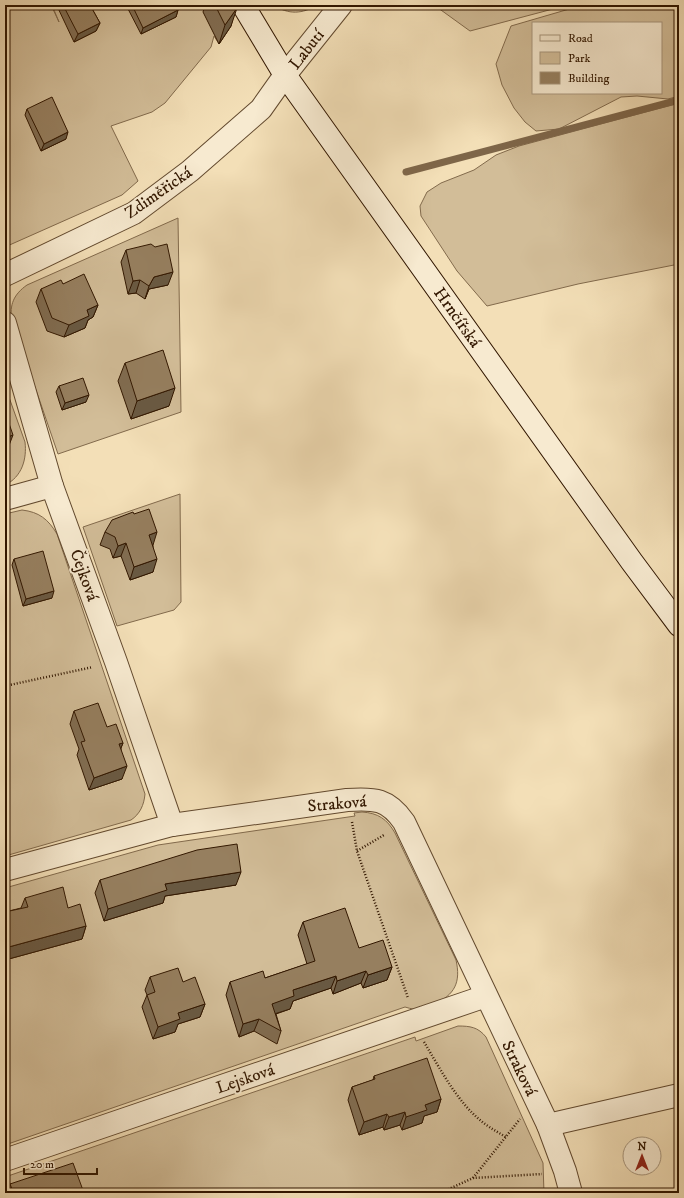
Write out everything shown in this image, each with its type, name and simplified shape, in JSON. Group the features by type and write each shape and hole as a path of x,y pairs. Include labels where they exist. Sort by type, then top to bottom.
{"street":[{"name":"Hrnčířská","path":"244,5 285,74 632,562 679,625"},
{"name":"Labutí","path":"285,74 341,5"},
{"name":"Zdiměřická","path":"5,275 134,213 190,171 261,109 285,74"},
{"name":"Čejková","path":"5,323 52,486 116,662 172,825"},
{"path":"5,499 52,486"},
{"name":"Straková","path":"5,870 172,825 348,800 369,798 383,802 395,810 404,822 548,1125 566,1171 571,1193"},
{"name":"Lejsková","path":"5,1160 486,996"},
{"path":"548,1125 679,1094"}],"path":[{"path":"5,686 95,666"},
{"path":"351,821 357,851 410,1005"},
{"path":"357,851 389,831"},
{"path":"421,1035 450,1084 468,1107 484,1124 506,1137"},
{"path":"473,1178 525,1113"},
{"path":"440,1193 473,1178 544,1174"}],"green space":[{"path":"5,5 51,5 59,22 52,5 220,5 231,26 219,44 214,36 211,47 165,103 152,112 111,126 138,181 122,195 5,247"},
{"path":"274,5 317,5 301,12 290,12"},
{"path":"434,5 568,5 470,31"},
{"path":"583,5 679,5 679,96 668,99 637,96 621,97 559,129 536,131 525,122 514,108 502,85 496,64 511,26"},
{"path":"679,103 679,264 578,284 487,306 457,271 421,216 420,206 427,192 441,183 474,170 496,155 519,146"},
{"path":"178,218 181,412 58,454 12,320 11,309 16,296 22,288 27,285"},
{"path":"5,386 25,442 25,455 22,467 16,477 5,485"},
{"path":"180,494 181,602 174,610 117,626 83,527"},
{"path":"22,510 33,512 42,517 50,524 57,534 145,794 141,809 131,820 5,856 5,514"},
{"path":"362,812 377,815 382,818 389,824 395,833 456,960 458,975 452,992 426,1008 413,1009 405,1007 5,1145 5,888 158,845 355,816 354,813"},
{"path":"458,1026 474,1028 486,1037 543,1163 544,1193 5,1193 5,1177 415,1037 416,1041"}],"building":[{"path":"63,5 90,5 100,23 78,34"},
{"path":"132,5 175,5 178,10 143,28"},
{"path":"215,5 236,5 237,8 225,25"},
{"path":"52,97 68,132 44,144 27,109"},
{"path":"151,244 155,247 167,244 173,272 154,277 149,286 140,280 133,281 126,250"},
{"path":"84,274 98,305 87,310 89,316 69,325 52,318 41,289 61,280 63,284"},
{"path":"163,350 175,388 137,401 125,363"},
{"path":"83,378 89,395 65,403 59,386"},
{"path":"5,412 13,435 5,438"},
{"path":"149,509 157,532 149,535 157,559 134,567 126,543 118,546 115,537 105,532 112,520 133,512 134,514"},
{"path":"43,551 54,591 26,599 14,559"},
{"path":"98,703 107,727 116,724 123,743 119,744 127,766 94,778 81,742 85,741 74,711"},
{"path":"237,844 241,872 165,884 167,890 108,909 100,880 197,850"},
{"path":"63,887 68,908 80,904 86,926 5,948 5,912 28,907 25,898"},
{"path":"345,908 359,948 383,940 392,967 368,975 366,971 337,981 336,976 293,990 294,996 272,1004 281,1031 259,1019 243,1024 230,982 263,971 265,978 315,961 303,922"},
{"path":"178,968 183,982 195,977 205,1004 178,1013 180,1019 158,1027 147,995 155,992 150,977"},
{"path":"427,1058 441,1099 425,1105 427,1110 406,1117 405,1112 389,1117 387,1114 364,1122 352,1087 375,1079 374,1076"},
{"path":"73,1163 84,1193 5,1193 5,1191 12,1189 10,1184"}],"waterway":[{"path":"406,172 679,100"}]}
